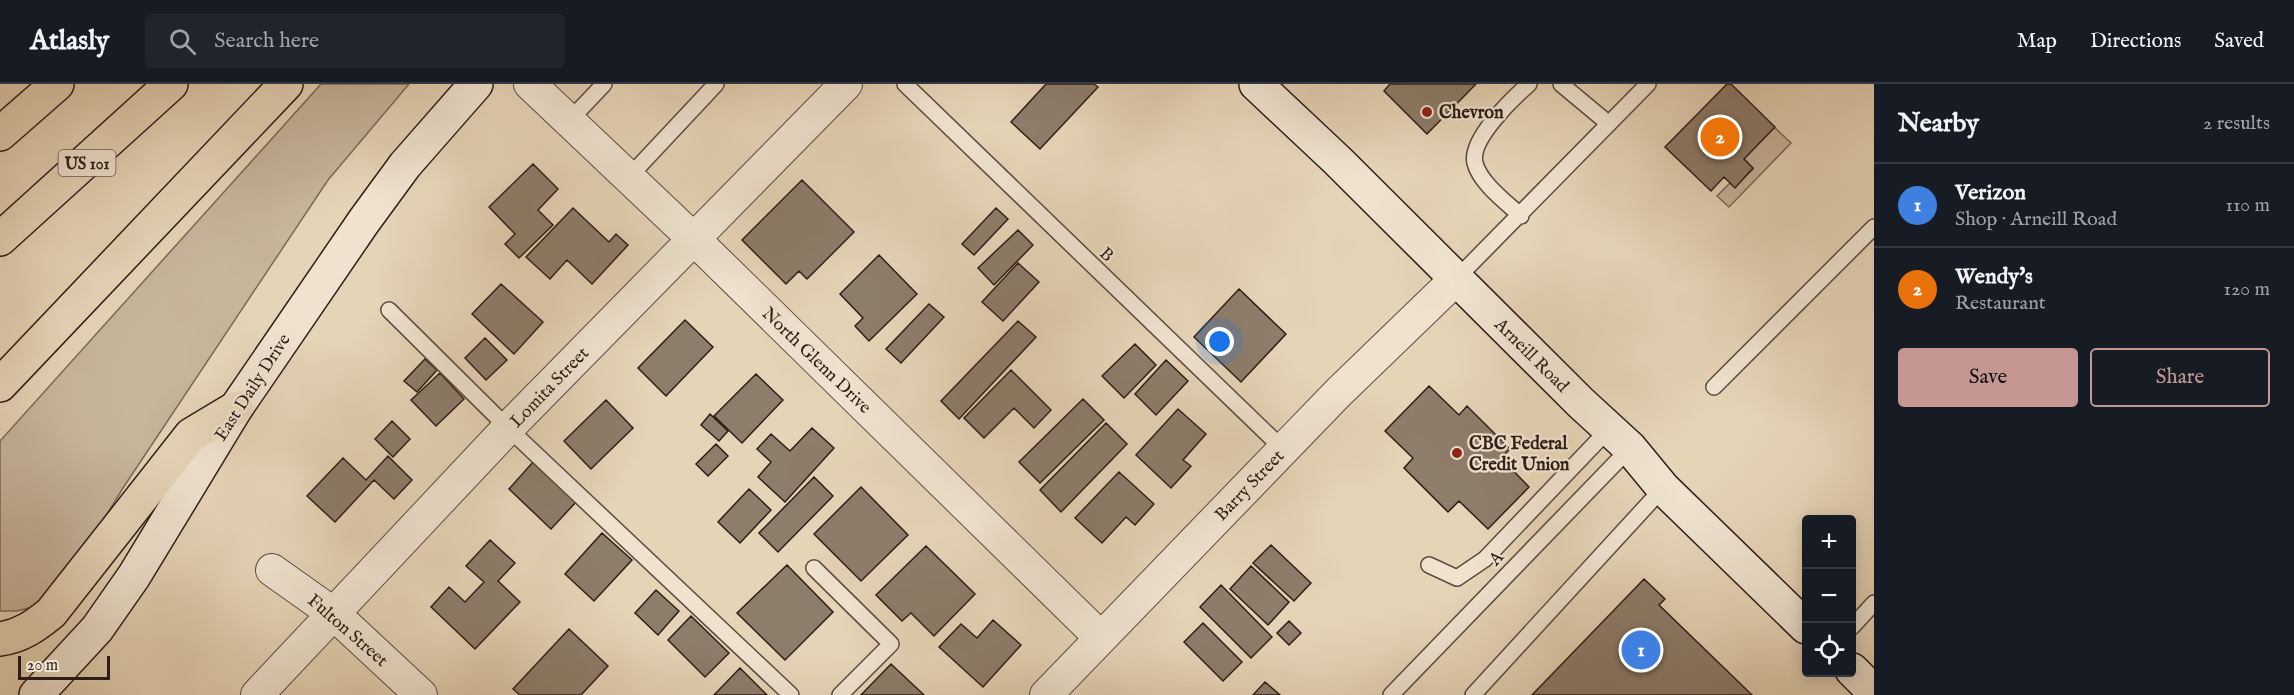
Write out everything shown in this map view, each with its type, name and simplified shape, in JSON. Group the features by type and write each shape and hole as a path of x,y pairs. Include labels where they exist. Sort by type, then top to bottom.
{"highway":[{"path":"0,134 57,84"},
{"name":"US 101","path":"0,239 171,84"},
{"path":"0,385 286,84"},
{"path":"0,639 16,636 28,630 51,613 191,435 236,408"}],"main road":[{"name":"East Daily Drive","path":"36,695 97,629 134,576 236,408 405,165 476,84"},
{"name":"Arneill Road","path":"1265,87 1456,279 1619,438 1663,488 1802,623"},
{"path":"1856,675 1874,692"}],"street":[{"name":"North Glenn Drive","path":"530,84 694,239 1101,638"},
{"name":"Lomita Street","path":"257,695 508,428 846,84"},
{"name":"Barry Street","path":"1046,695 1339,392 1456,279"},
{"name":"Fulton Street","path":"272,570 334,614 421,695"}],"lane":[{"path":"569,121 604,84"},
{"path":"628,177 716,84"},
{"name":"B","path":"905,84 1284,450"},
{"path":"1521,216 1484,180 1475,163 1475,151 1485,132 1529,84"},
{"path":"1561,84 1609,124"},
{"path":"1456,279 1521,216 1648,84"},
{"path":"1714,387 1874,227"},
{"path":"389,310 508,428 791,695"},
{"path":"1430,566 1457,578 1485,559 1619,438"},
{"name":"A","path":"1391,695 1619,438"},
{"path":"1473,695 1663,488"},
{"path":"814,568 891,644 840,695"},
{"path":"1855,623 1874,603"}],"shaded area":[{"path":"321,84 409,84 328,180 123,488 70,574 41,605 17,611 0,611 0,441"},
{"path":"1774,127 1791,143 1729,207 1717,196 1730,183 1735,187 1753,169 1744,159"}],"building":[{"path":"1046,84 1094,84 1098,87 1040,149 1011,122"},
{"name":"Chevron","path":"1390,84 1476,84 1427,134 1384,91"},
{"path":"1727,84 1731,84 1775,127 1744,159 1753,168 1735,188 1724,177 1711,191 1665,147"},
{"path":"533,164 558,189 538,210 553,225 519,258 505,244 515,234 489,207"},
{"path":"802,180 854,232 807,279 799,271 786,284 742,240"},
{"path":"573,208 609,242 616,234 628,245 592,284 567,260 550,279 526,257"},
{"path":"996,208 1008,219 974,255 962,244"},
{"path":"1018,230 1033,245 994,285 978,268"},
{"path":"879,255 917,294 869,341 855,326 863,318 840,294"},
{"path":"1018,263 1039,282 1003,321 982,302"},
{"path":"501,284 543,322 514,354 472,314"},
{"path":"1239,289 1286,334 1241,382 1194,337"},
{"path":"929,304 944,317 901,363 886,349"},
{"path":"685,320 713,347 666,396 638,368"},
{"path":"1018,321 1036,337 959,419 941,401"},
{"path":"485,338 507,360 486,380 465,358"},
{"path":"1135,344 1156,365 1124,398 1102,376"},
{"path":"425,359 437,370 417,392 404,381"},
{"path":"1166,360 1188,381 1156,415 1135,394"},
{"path":"1011,370 1051,410 1034,428 1014,408 984,438 964,418"},
{"path":"440,373 464,399 436,426 411,400"},
{"path":"756,374 783,400 742,443 714,416"},
{"name":"CBC Federal Credit Union","path":"1429,386 1459,415 1467,406 1510,449 1501,458 1529,487 1488,529 1459,501 1448,512 1404,468 1413,458 1385,431"},
{"path":"1083,399 1104,420 1040,483 1019,462"},
{"path":"606,400 633,428 591,469 564,441"},
{"path":"1178,409 1206,434 1183,460 1191,466 1171,488 1136,455"},
{"path":"710,414 728,431 719,441 701,425"},
{"path":"392,421 410,439 393,457 375,439"},
{"path":"1106,423 1127,444 1061,512 1040,490"},
{"path":"812,428 834,448 785,502 758,477 771,462 757,449 771,434 790,451"},
{"path":"716,444 728,456 708,476 696,464"},
{"path":"388,456 412,480 394,499 374,480 335,522 307,496 343,458 366,480"},
{"path":"533,462 576,502 551,529 509,489"},
{"path":"1119,472 1154,504 1135,525 1126,517 1102,543 1075,518"},
{"path":"814,477 833,496 778,552 759,533"},
{"path":"861,487 908,535 861,581 814,534"},
{"path":"749,489 771,510 740,543 718,522"},
{"path":"602,533 632,560 594,601 565,574"},
{"path":"490,540 515,563 498,581 520,602 475,649 431,607 449,587 465,602 484,582 466,566"},
{"path":"1271,545 1311,583 1294,601 1253,563"},
{"path":"926,546 975,594 934,636 911,613 902,621 876,595"},
{"path":"787,565 833,612 785,660 737,613"},
{"path":"1251,566 1289,602 1268,625 1230,589"},
{"path":"1644,579 1665,599 1659,605 1752,695 1532,695"},
{"path":"1221,585 1272,637 1251,658 1200,607"},
{"path":"656,590 679,611 658,635 635,613"},
{"path":"691,616 729,653 705,677 668,640"},
{"path":"993,620 1021,645 983,687 939,647 961,624 977,638"},
{"path":"1289,621 1301,633 1289,645 1277,633"},
{"path":"1203,623 1242,662 1223,681 1184,642"},
{"path":"569,629 608,666 581,695 520,695 513,689"},
{"path":"891,664 924,695 861,695"},
{"path":"740,668 767,695 714,695"},
{"path":"1265,682 1280,695 1253,695"}],"place":[{"name":"Chevron","path":"1427,112"},
{"name":"Wendy's","path":"1720,137"},
{"name":"CBC Federal Credit Union","path":"1457,453"},
{"name":"Verizon","path":"1641,650"}]}
